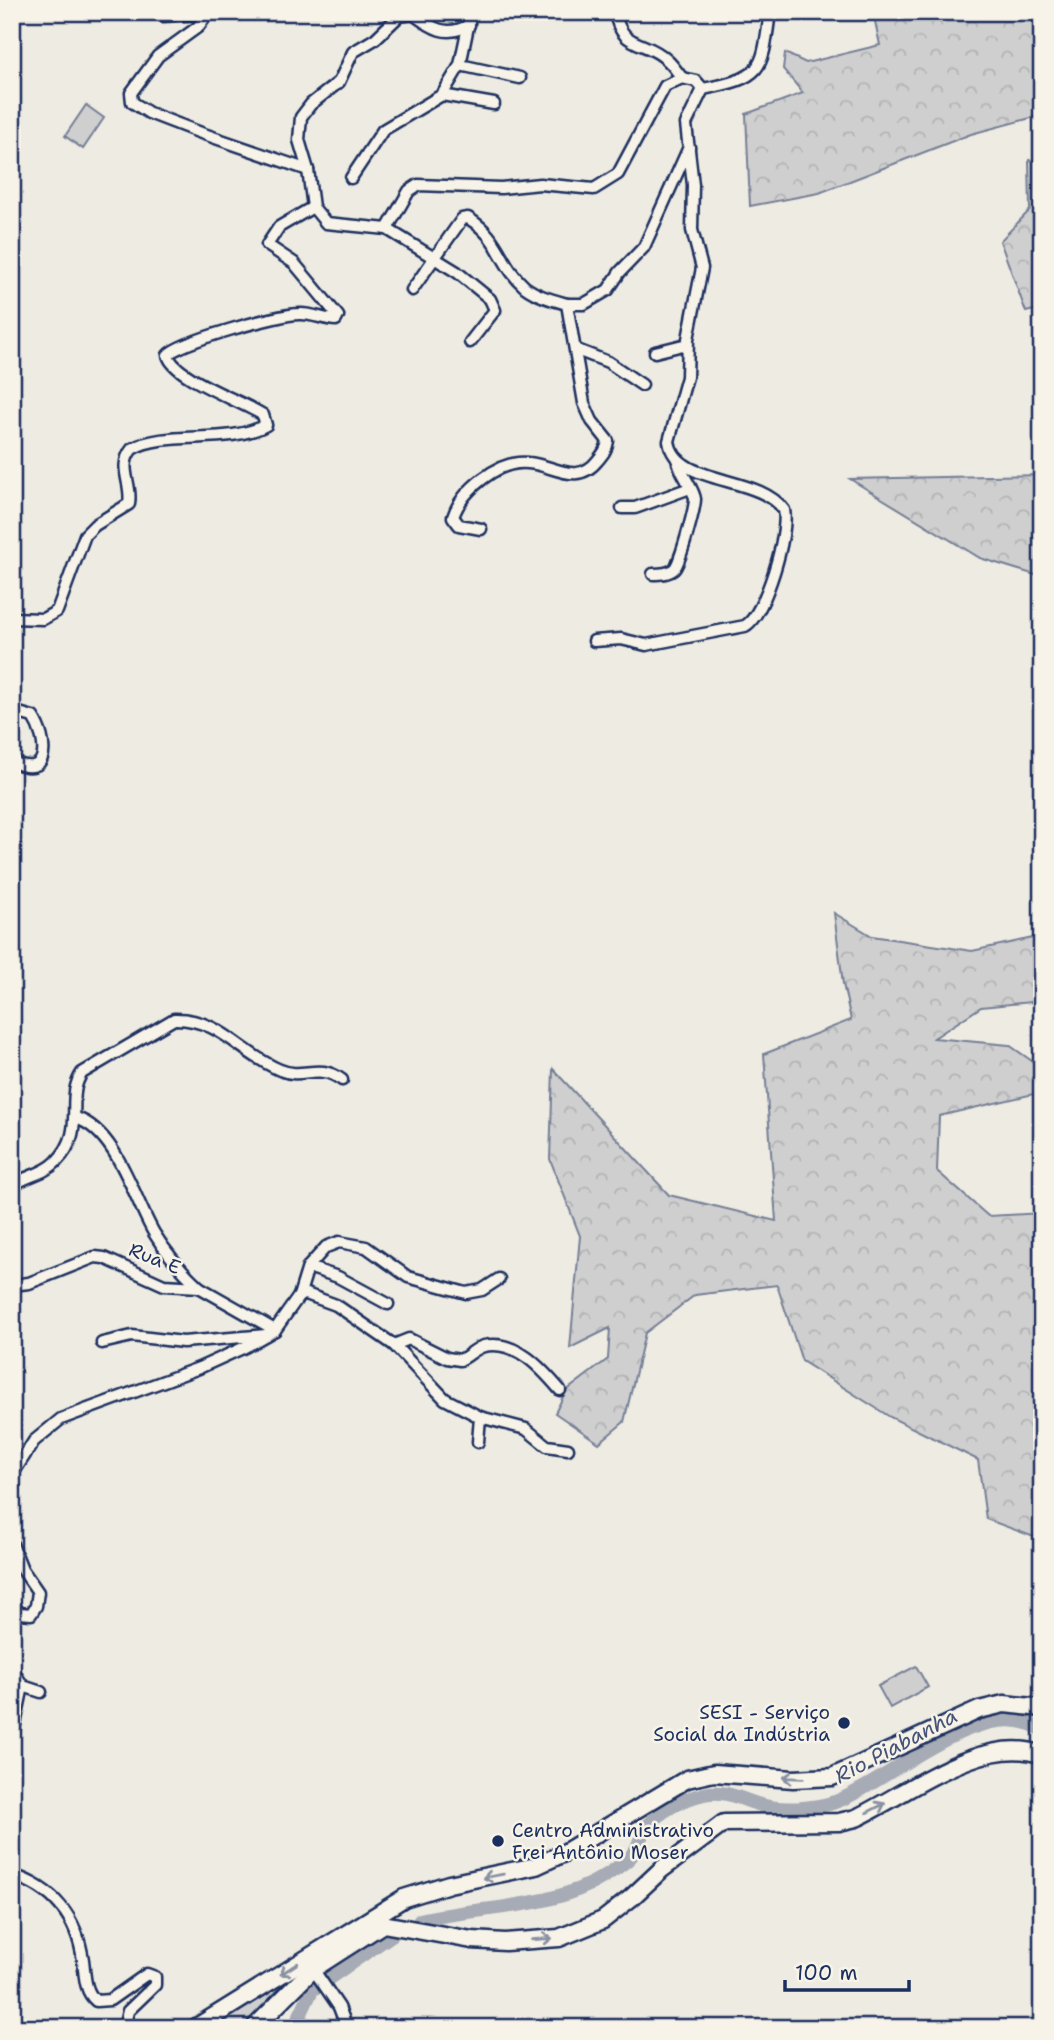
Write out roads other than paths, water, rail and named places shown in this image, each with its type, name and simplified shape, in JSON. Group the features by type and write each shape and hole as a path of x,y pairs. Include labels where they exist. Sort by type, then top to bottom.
{"main road":[{"path":"201,2025 404,1898 449,1884 536,1866 564,1853 687,1779 714,1773 793,1779 832,1777 979,1710 1004,1704 1042,1708"},
{"path":"254,2028 316,1973 383,1924 426,1933 505,1942 559,1938 603,1920 662,1869 724,1823 839,1822 856,1818 966,1761 994,1751 1020,1749 1042,1755"}],"street":[{"path":"159,12 163,16 199,15 204,19 198,27 158,56 131,93 132,102 149,113 190,129 308,170"},
{"path":"351,178 383,130 443,95 460,65 471,12"},
{"path":"615,12 621,31 631,43 667,59 682,78"},
{"path":"703,89 743,80 758,68 765,52 770,12"},
{"path":"469,25 457,31 445,32 426,25 410,13 391,16 375,39 353,52 339,82 311,104 301,117 299,141 308,170 313,207 326,223 387,229 435,257 484,293 495,306 492,314 470,341"},
{"path":"460,65 520,78"},
{"path":"387,229 409,191 418,185 501,188 533,184 586,189 604,186 624,164 665,86 682,78 696,81 703,89"},
{"path":"653,574 671,571 678,565 694,506 690,488 681,475 669,442 687,377 687,344 702,268 693,236 688,119 703,89"},
{"path":"443,95 494,104"},
{"path":"412,290 456,226 468,218 488,231 508,265 526,287 567,304 589,303 608,290 615,277 645,247 690,146"},
{"path":"12,618 43,619 57,611 85,535 129,504 124,466 132,449 162,442 248,432 266,425 263,415 205,385 169,360 168,355 191,341 288,314 307,313 333,321 338,319 294,263 267,245 279,227 313,207"},
{"path":"481,529 459,525 453,515 468,492 486,477 514,464 526,463 566,474 583,473 606,449 606,436 592,421 584,403 578,350 567,304"},
{"path":"655,352 687,344"},
{"path":"578,350 608,362 642,385"},
{"path":"594,641 621,639 646,645 735,630 755,619 780,550 785,524 784,510 757,489 698,472 677,459"},
{"path":"622,508 635,508 690,488"},
{"path":"12,711 33,717 45,741 45,749 37,764 22,766 12,761"},
{"path":"12,1186 49,1169 59,1159 74,1133 76,1086 82,1073 174,1019 215,1028 282,1071 296,1074 327,1071 342,1080"},
{"path":"76,1118 85,1121 107,1143 156,1235 199,1287"},
{"path":"12,1475 34,1441 61,1419 199,1368 272,1332 299,1296 302,1279 308,1268 326,1247 339,1242 366,1247 408,1277 466,1293 482,1290 499,1279"},
{"name":"Rua E","path":"14,1285 95,1257 119,1262 164,1285 199,1287 272,1332"},
{"path":"308,1268 338,1277 387,1304"},
{"path":"299,1296 312,1294 329,1301 394,1345 439,1395 480,1416 518,1426 547,1446 568,1449"},
{"path":"102,1343 132,1336 183,1342 272,1332"},
{"path":"394,1345 409,1339 447,1358 460,1360 485,1346 513,1349 538,1366 560,1390"},
{"path":"478,1442 480,1416"},
{"path":"12,1544 22,1569 38,1592 36,1606 30,1614 20,1613 12,1604"},
{"path":"12,1669 23,1686 41,1692"},
{"path":"13,1734 23,1686"},
{"path":"12,1875 40,1887 66,1912 79,1941 88,1989 96,2001 110,2000 147,1974 155,1977 155,1985 125,2015 124,2028"},
{"path":"316,1973 332,1996 347,2028"}],"waterway":[{"path":"420,1920 539,1901 584,1887 629,1859 644,1831 658,1816 672,1806 696,1796 719,1793 769,1807 788,1809 817,1806 835,1802 857,1792 965,1730 993,1722 1019,1721 1042,1730"},
{"name":"Rio Piabanha","path":"294,2028 312,1990 393,1934"}],"place":[{"name":"SESI - Serviço Social da Indústria","path":"844,1723"},
{"name":"Centro Administrativo Frei Antônio Moser","path":"498,1841"}]}
